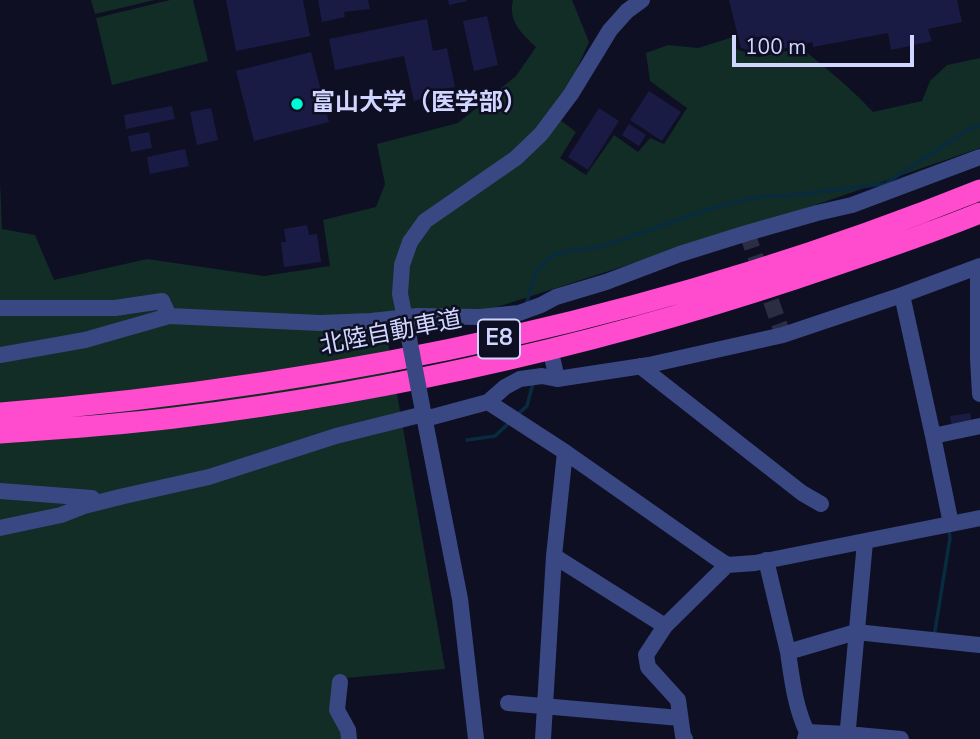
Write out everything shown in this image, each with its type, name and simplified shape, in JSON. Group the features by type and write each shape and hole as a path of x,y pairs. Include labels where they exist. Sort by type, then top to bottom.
{"highway":[{"name":"北陸自動車道","path":"0,413 76,407 261,384 353,369 533,332 790,259 980,190"},
{"name":"北陸自動車道","path":"0,433 174,418 356,390 462,369 600,336 716,304 872,253 980,213"}],"street":[{"path":"476,739 460,599 400,294 402,265 410,242 425,221 516,158 541,134 571,94 610,30 627,11 642,0"},
{"path":"0,355 85,340 169,316 320,323 406,323 542,309 556,297 747,233 852,205 980,157"},
{"path":"0,528 61,515 124,496 209,478 337,436 488,401 520,379 542,376 557,379 640,366 783,335 979,267 980,384"},
{"path":"902,295 951,524"},
{"path":"0,307 115,308 162,301 169,316"},
{"path":"553,360 557,379"},
{"path":"640,366 802,493 821,504"},
{"path":"488,401 727,565 766,561 980,519"},
{"path":"933,436 980,426"},
{"path":"543,739 554,556 565,452"},
{"path":"0,491 92,498"},
{"path":"847,736 865,542"},
{"path":"554,556 665,626"},
{"path":"766,561 806,735 901,739"},
{"path":"685,739 678,700 648,667 646,654 665,626 727,565"},
{"path":"788,652 856,632 980,645"},
{"path":"340,681 337,710 348,730 349,739"},
{"path":"508,703 680,718"}],"green space":[{"path":"91,0 155,0 95,14"},
{"path":"170,0 193,0 208,61 112,85 96,18"},
{"path":"513,0 572,0 589,42 573,77 551,113 576,132 560,158 586,175 614,135 638,152 650,138 664,144 687,108 650,81 646,53 668,45 698,48 733,37 736,49 759,57 801,48 847,86 873,112 922,101 930,81 947,65 980,58 980,148 824,202 388,342 445,669 335,679 345,739 0,739 0,181 2,229 35,235 54,280 147,259 264,276 330,266 323,220 376,207 385,184 377,144 458,123 516,76 536,47 521,32 514,20"}],"building":[{"path":"226,0 303,0 310,36 236,51"},
{"path":"318,0 368,0 370,9 344,12 345,17 322,22"},
{"path":"448,0 467,0 467,1 449,5"},
{"path":"729,0 957,0 962,22 928,29 932,41 891,50 888,33 813,47 813,42 762,53 741,48"},
{"path":"487,16 498,65 474,71 463,21"},
{"path":"427,19 433,51 447,48 455,87 433,91 427,103 421,99 414,101 404,56 335,70 329,39"},
{"path":"311,52 329,122 254,141 236,71"},
{"path":"649,91 681,112 662,141 630,120"},
{"path":"172,106 175,119 126,129 124,115"},
{"path":"211,108 218,140 197,145 190,112"},
{"path":"599,108 619,121 588,170 568,157"},
{"path":"629,124 646,135 639,146 622,135"},
{"path":"149,132 152,148 131,152 128,136"},
{"path":"185,149 189,166 150,174 147,157"},
{"path":"307,225 309,235 317,234 321,262 284,267 281,242 286,242 284,229"},
{"path":"970,413 972,423 952,427 950,416"}],"waterway":[{"path":"526,305 537,269 552,256 604,246 712,208 758,197 885,184 969,129 980,125"},
{"path":"517,415 527,406 533,383"},
{"path":"467,440 495,436 509,423"},
{"path":"934,637 949,531"}],"tunnel":[{"path":"747,233 783,335"}],"place":[{"name":"富山大学（医学部）","path":"297,104"}]}
